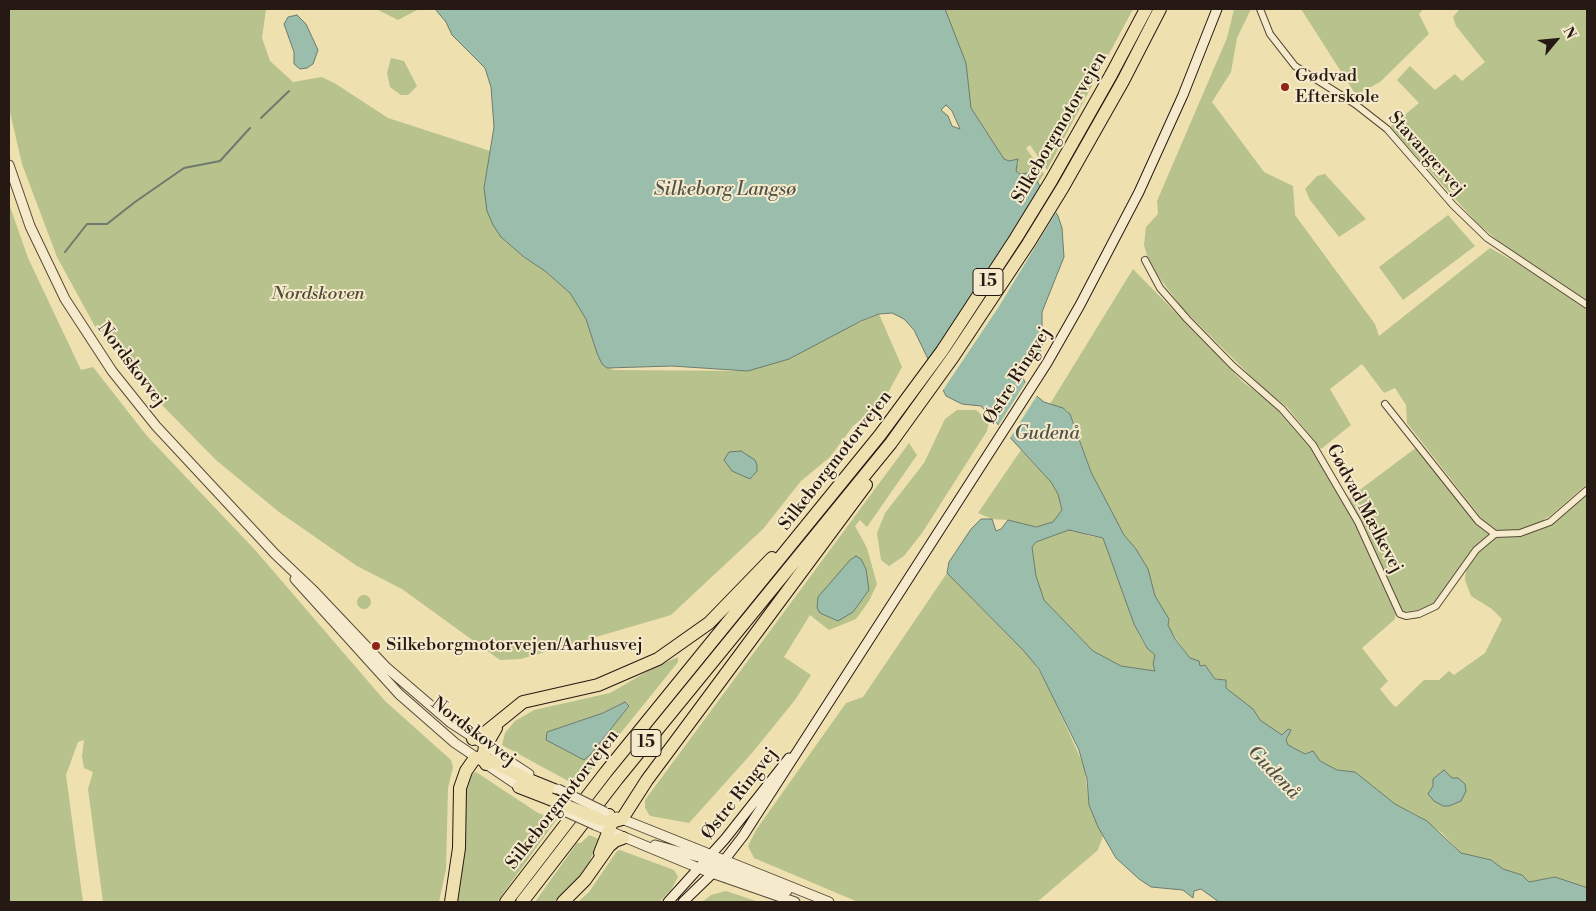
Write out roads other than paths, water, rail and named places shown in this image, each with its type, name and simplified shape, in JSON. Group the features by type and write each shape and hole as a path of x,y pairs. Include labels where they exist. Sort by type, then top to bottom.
{"highway":[{"name":"Silkeborgmotorvejen","path":"506,902 606,772 862,457 889,442 980,295 1091,126 1146,9"},
{"name":"Silkeborgmotorvejen","path":"522,902 616,779 889,442 953,357 1028,244 1091,126 1160,9"},
{"path":"596,865 607,820 647,780 889,442"},
{"path":"473,739 481,736 523,702 598,685 639,669 676,647 709,624 862,457"},
{"path":"451,902 458,858 460,788 466,771 483,757 505,715"},
{"path":"483,757 553,796 607,820"},
{"path":"519,787 582,801"},
{"path":"563,902 585,880 615,841 624,838"}],"street":[{"name":"Østre Ringvej","path":"713,864 785,773 805,738 1047,363 1140,192 1183,95 1217,9"},
{"name":"Stavangervej","path":"1260,9 1270,34 1295,66 1355,104 1387,129 1453,206 1487,238 1587,305"},
{"name":"Nordskovvej","path":"9,164 30,226 46,263 65,299 95,347 156,426 275,554 314,591 387,668 473,739 483,757"},
{"name":"Gødvad Mælkevej","path":"1145,260 1160,288 1187,319 1233,366 1282,410 1313,446 1358,522 1400,614 1406,616 1419,614 1436,606 1476,550 1495,534"},
{"path":"1385,404 1478,520 1495,534 1520,533 1550,522 1587,490"},
{"name":"Nordskovvej","path":"275,554 309,596 399,694 483,757 519,787"},
{"name":"Østre Ringvej","path":"713,864 766,785 805,738"},
{"path":"582,801 607,820 624,838 713,864 726,878 795,902"},
{"path":"607,820 713,864 788,891 826,901"},
{"path":"668,902 713,864"},
{"path":"676,902 713,864"},
{"path":"683,902 713,864"}],"water":[{"name":"Silkeborg Langsø","path":"435,9 945,9 966,63 971,108 1004,159 1009,161 1018,159 1016,171 1020,174 1029,173 1035,178 1058,216 1062,228 1064,257 1042,312 1042,348 1023,378 1028,389 1044,402 1063,408 1070,414 1091,472 1124,535 1136,549 1148,569 1155,596 1169,619 1168,625 1175,639 1190,658 1199,661 1200,666 1205,665 1215,679 1226,680 1226,688 1253,709 1260,720 1282,735 1288,729 1291,730 1286,740 1288,745 1305,754 1313,751 1320,761 1337,770 1355,772 1395,804 1427,821 1461,853 1491,860 1503,869 1522,875 1529,882 1555,877 1585,887 1587,888 1587,902 1219,902 1201,889 1194,891 1193,898 1183,890 1151,887 1139,879 1116,858 1098,827 1089,805 1087,779 1079,750 1039,669 1023,650 947,573 949,562 971,529 981,519 992,519 996,531 1001,529 1008,520 1036,527 1053,522 1062,510 1058,494 1051,482 981,406 962,404 946,396 914,330 904,319 892,313 879,314 861,321 789,359 748,371 672,366 607,368 602,364 597,353 586,319 570,293 501,237 493,225 487,211 484,188 494,127 491,87 485,68 452,35 446,22","holes":["946,105 952,111 960,129 952,126 948,116 941,110","1069,530 1103,538 1134,624 1147,648 1155,655 1153,664 1155,671 1121,666 1093,651 1044,600 1036,576 1032,547 1036,542"]},
{"path":"297,15 306,24 318,50 313,64 307,68 300,69 294,64 294,52 284,24 288,17"},
{"path":"741,451 755,460 757,465 757,471 750,479 732,471 724,460 729,452"},
{"path":"856,556 861,559 866,569 869,590 853,612 838,621 820,613 817,608 818,597 850,560"},
{"path":"625,702 629,706 591,754 584,760 546,740 547,732 603,713"},
{"path":"1444,770 1452,778 1458,778 1465,784 1466,791 1461,801 1449,806 1443,806 1434,801 1428,794 1433,786 1433,779"}],"waterway":[{"path":"261,118 289,91"},
{"path":"65,252 87,224 107,224 184,168 220,161 250,128"}],"place":[{"name":"Gødvad Efterskole","path":"1285,87"},
{"name":"Silkeborgmotorvejen/Aarhusvej","path":"376,646"}],"park label":[{"name":"Nordskoven","path":"318,295"}],"water label":[{"name":"Gudenå","path":"1047,434"},
{"name":"Gudenå","path":"1273,773"}]}
